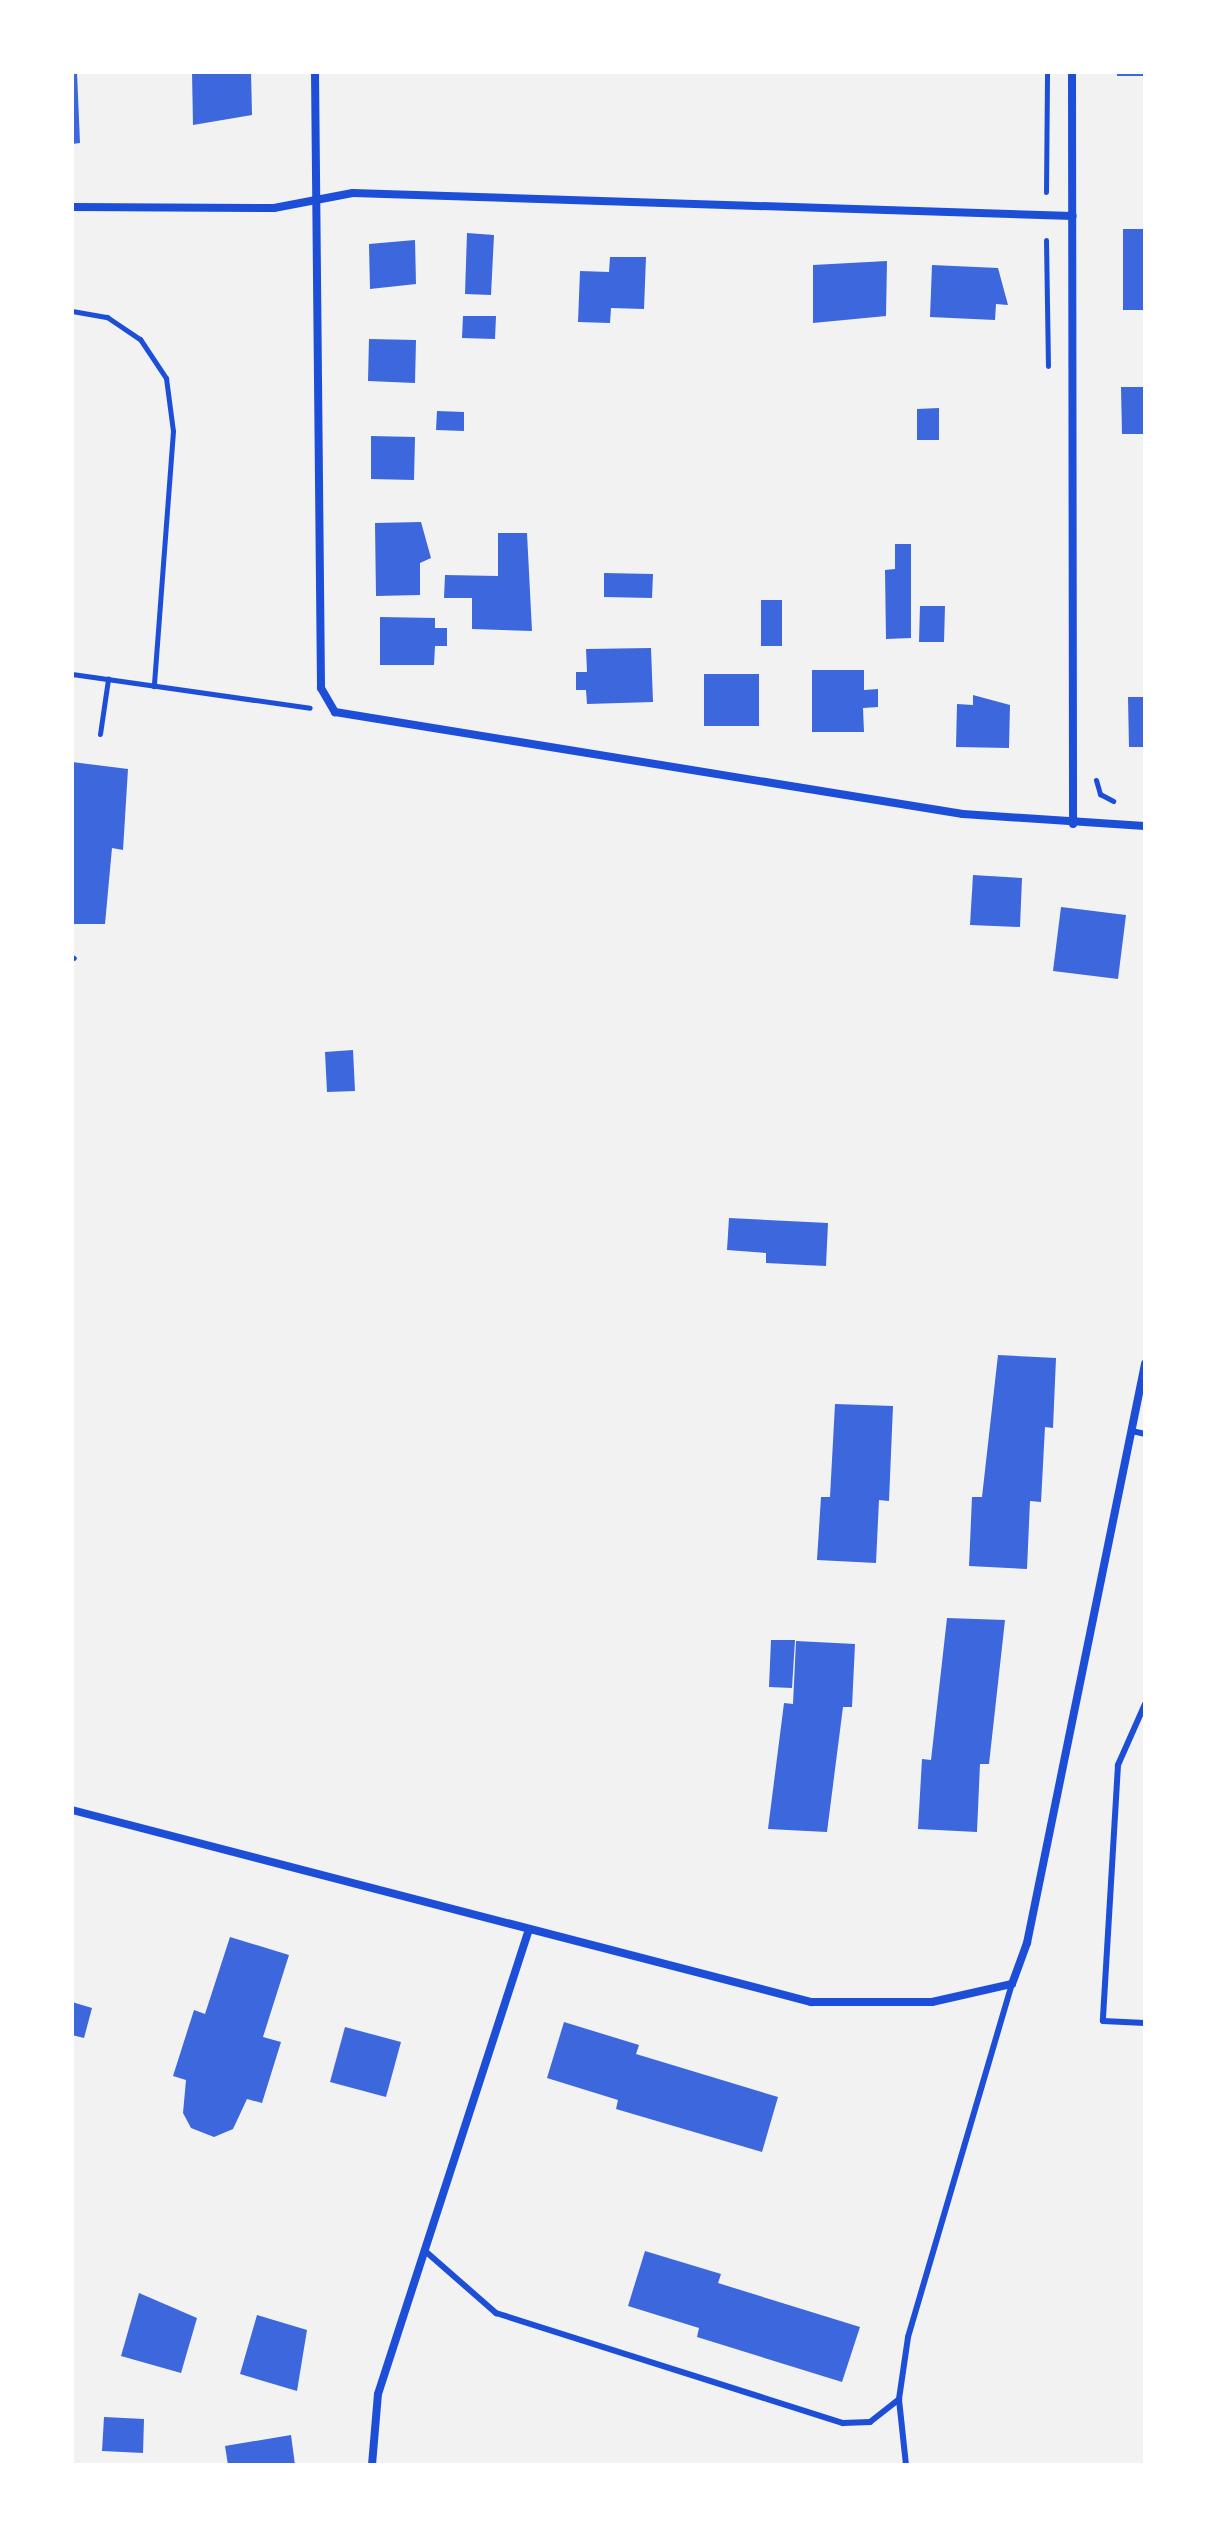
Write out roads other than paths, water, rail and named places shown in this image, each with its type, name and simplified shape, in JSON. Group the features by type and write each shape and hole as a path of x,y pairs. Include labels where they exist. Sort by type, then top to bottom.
{"street":[{"path":"315,72 321,688 331,709 948,811 1073,824 1145,826"},
{"path":"1072,72 1073,824"},
{"path":"72,207 274,208 353,193 1073,216"},
{"path":"72,1810 528,1931 811,2002 932,2002 1012,1984 1027,1943 1145,1364"},
{"path":"372,2465 378,2394 422,2247 528,1931"}],"lane":[{"path":"1132,1431 1145,1434"},
{"path":"1145,1704 1118,1765 1103,2021 1145,2023"},
{"path":"906,2465 899,2399 908,2337 1012,1984"},
{"path":"422,2247 496,2313 843,2423 870,2422 899,2399"}]}
